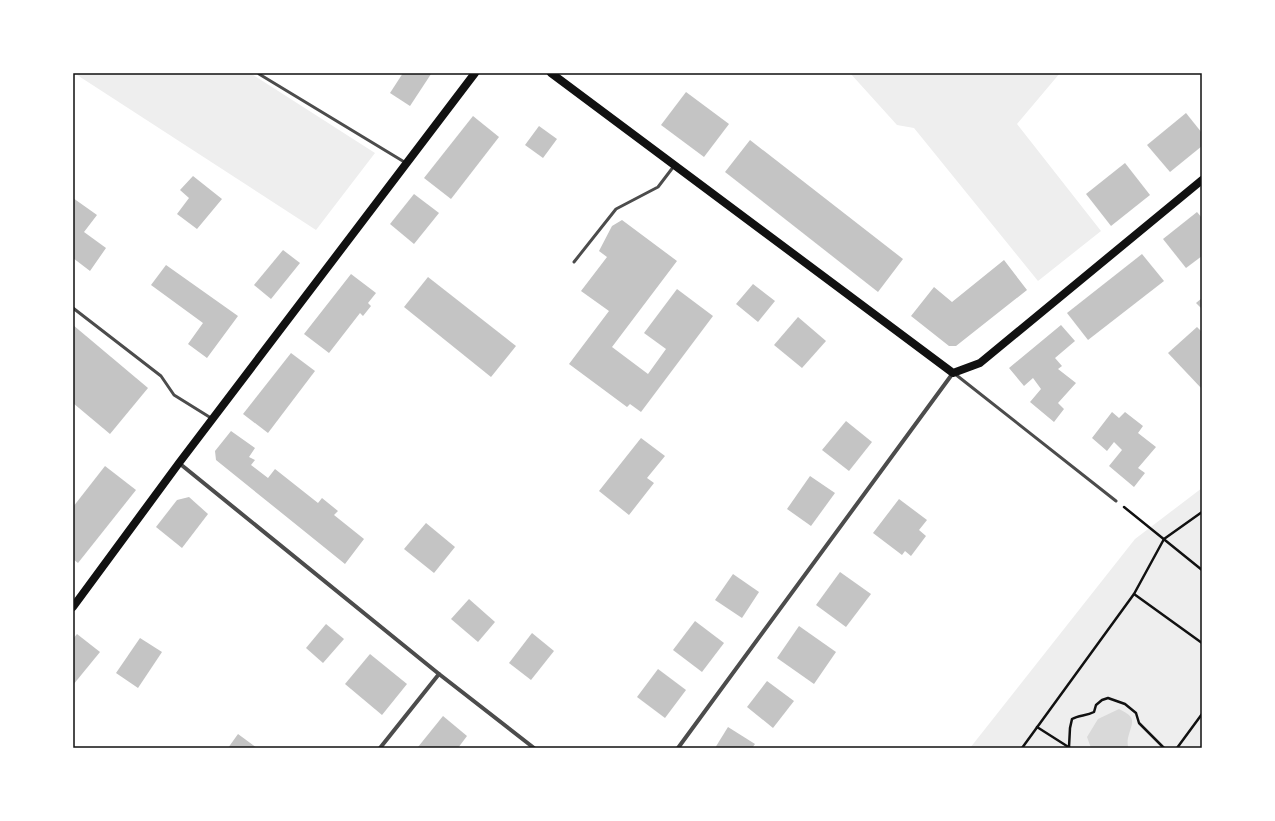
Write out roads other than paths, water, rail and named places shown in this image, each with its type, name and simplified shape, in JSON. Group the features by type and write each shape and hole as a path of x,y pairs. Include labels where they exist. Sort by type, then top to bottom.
{"main road":[{"path":"74,602 475,73"},
{"path":"551,73 953,373 980,363 1202,180"}],"street":[{"path":"678,748 953,373"},
{"path":"179,463 439,674 534,748"},
{"path":"380,748 439,674"}],"lane":[{"path":"259,74 406,164"},
{"path":"574,262 616,208 658,187 675,165"},
{"path":"73,308 161,376 174,395 212,419"},
{"path":"953,373 1116,501"}]}
